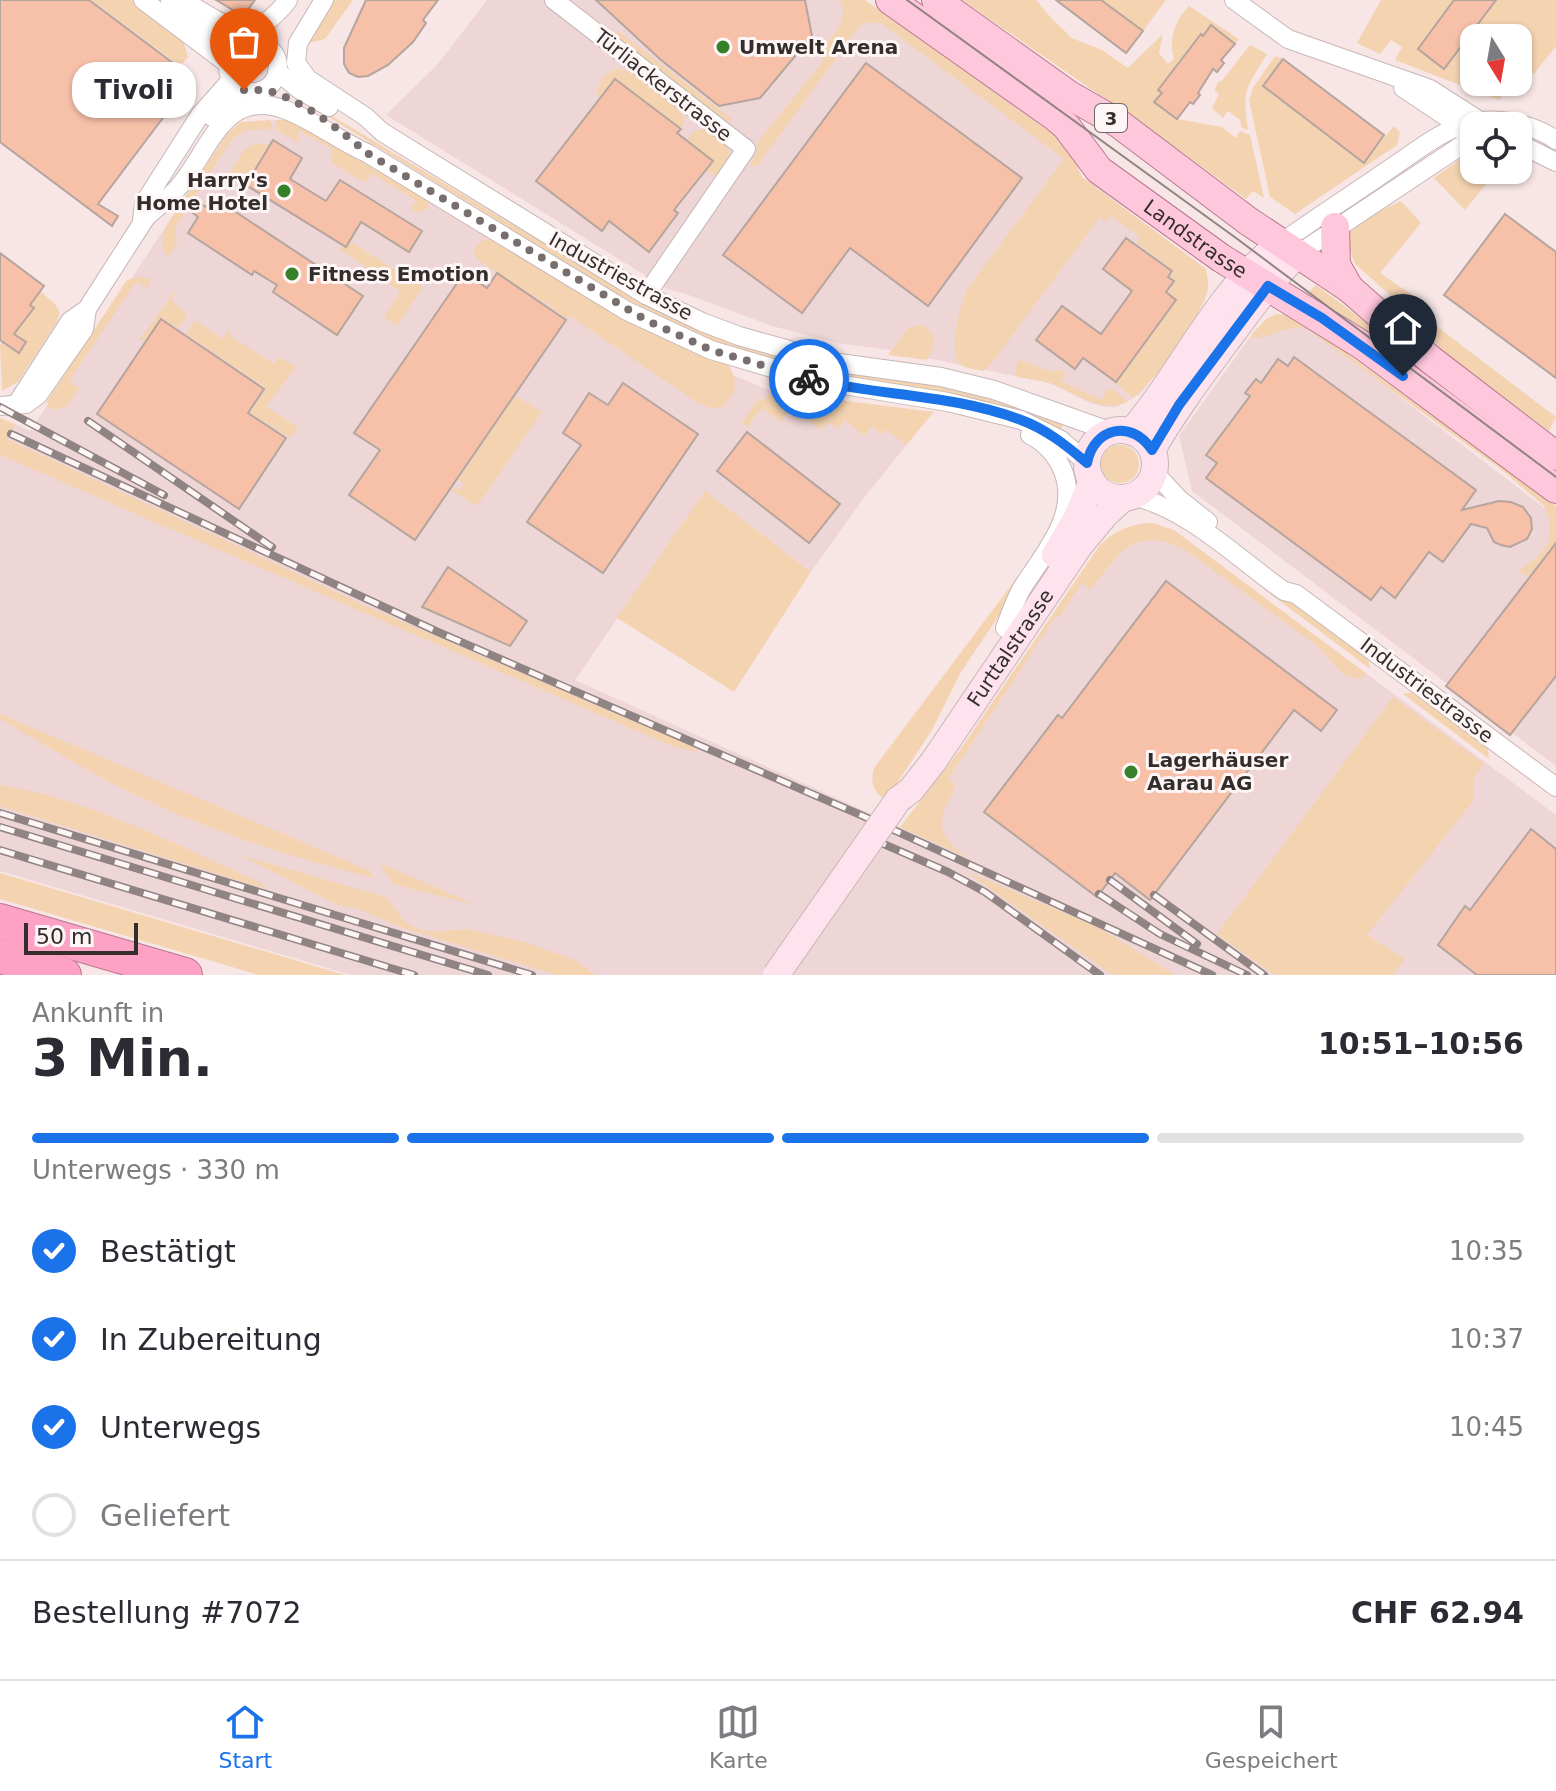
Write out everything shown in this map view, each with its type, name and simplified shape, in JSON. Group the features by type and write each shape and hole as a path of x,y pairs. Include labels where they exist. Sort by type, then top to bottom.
{"highway":[{"path":"0,921 185,975"},
{"path":"0,956 64,975"}],"main road":[{"name":"Landstrasse","path":"890,0 1054,116 1066,126 1099,170 1221,258 1362,345 1556,489"},
{"name":"3","path":"936,0 1069,95 1118,123 1349,288 1434,363 1556,456"},
{"path":"1335,227 1336,265 1349,288"},
{"path":"1257,280 1179,405 1153,461 1148,485 1128,497 1104,494 1090,472 1095,444 1121,432 1154,406 1257,280 1289,248"},
{"path":"1121,432 1140,436 1153,461"},
{"name":"Furttalstrasse","path":"776,975 898,800 920,757 1066,538 1090,472"},
{"name":"Furttalstrasse","path":"898,800 911,790 933,762 1080,545 1105,515 1128,497"}],"street":[{"name":"Industriestrasse","path":"143,0 272,106 288,111 367,153 627,311 711,350 813,380 862,390 924,397 1021,420 1061,440 1090,472"},
{"path":"170,0 198,24 242,36"},
{"path":"183,0 271,57"},
{"path":"8,406 70,321 87,309 142,221 181,185 228,116 240,109 245,86 231,56 242,36 267,24 288,0"},
{"path":"142,221 144,203 200,115 245,86 271,84 271,57 300,0"},
{"path":"271,57 312,0"},
{"name":"Industriestrasse","path":"324,0 298,43 296,63 308,79 366,117 382,132 646,295 702,322 752,340 832,362 941,377 994,390 1121,432"},
{"name":"Türliackerstrasse","path":"554,0 746,149 646,295"},
{"path":"1234,0 1288,39 1430,89 1462,112"},
{"name":"Industriestrasse","path":"271,57 300,90 362,125 382,132"},
{"path":"1289,248 1427,145 1458,127 1376,72"},
{"path":"1532,128 1556,140"},
{"path":"1289,248 1335,227 1460,147"},
{"path":"1532,150 1556,162"},
{"name":"Industriestrasse","path":"985,411 1038,439 1059,463 1067,485 1066,506 1058,532 1020,592 1005,628"},
{"name":"Industriestrasse","path":"1153,461 1179,499 1291,585 1296,594"},
{"name":"Industriestrasse","path":"1128,497 1150,500 1190,522 1284,591 1296,594 1556,787"}],"shaded area":[{"path":"91,0 132,0 182,37 188,57 180,66"},
{"path":"334,0 353,0 325,39 309,43 316,26"},
{"path":"487,0 852,0 1070,152 1082,177 1206,269 1208,288 1203,304 1140,394 1117,407 1105,407 1049,383 888,350 838,343 772,326 667,289 386,115 437,65"},
{"path":"839,0 865,0 1054,135 1070,152 1082,177 1206,269 1208,288 1198,314 1165,363 1133,398 1116,383 1177,301 1168,292 1175,281 1170,277 1174,271 1136,242 1140,237 1111,216 1106,222 1100,217 991,364 983,371 959,363 955,337 968,288 1064,159 881,23 863,23 858,28 758,165 751,167 760,139 824,60 818,54 842,21 843,7"},
{"path":"963,0 1036,0 1072,38 1102,50 1128,68 1163,34 1159,53 1168,64 1174,59 1174,30 1189,6 1239,39 1235,44 1212,26 1203,36 1201,34 1158,90 1162,93 1155,102 1177,119 1222,127 1236,138 1240,131 1250,135 1264,198 1253,191 1246,199"},
{"path":"1101,0 1166,0 1143,31"},
{"path":"1381,0 1556,0 1556,46 1534,74 1532,24 1460,24 1460,85 1395,60 1402,47 1391,40 1380,54 1357,43"},
{"path":"617,30 732,119 725,124 612,38"},
{"path":"1250,45 1267,54 1247,89 1248,130 1242,128 1240,120 1228,111 1223,118 1212,108 1219,94 1214,90 1219,81"},
{"path":"1275,56 1283,59 1263,87 1363,162 1394,126 1400,132 1397,145 1295,214 1270,197 1249,100 1253,88"},
{"path":"617,68 644,81 674,104 685,119 681,129 616,79 601,98 596,94 602,78"},
{"path":"304,99 638,300 736,343 830,370 967,391 1065,422 1059,433 985,402 946,392 829,375 711,341 624,298"},
{"path":"270,120 273,129 247,130 233,138 175,228 177,243 168,257 162,242 166,226 228,133 241,122"},
{"path":"275,120 290,120 429,201 428,208 421,212 410,210 416,200 371,173 365,183 332,163 332,149 298,130 299,143 278,131"},
{"path":"290,120 705,364 774,392 925,422 863,499 811,572 705,492 575,680 903,828 941,778 1092,557 1156,524 1343,656 1556,815 1556,975 351,975 0,871 0,435 6,438 15,424 30,431 228,133 241,122"},
{"path":"704,129 720,139 728,150 728,163 720,180 706,170 712,160 687,140 694,131"},
{"path":"257,143 270,145 246,185 229,175 244,150"},
{"path":"1460,159 1460,184 1486,184 1465,210 1434,178"},
{"path":"1401,201 1421,223 1380,273 1415,297 1409,308 1556,417 1549,431 1441,350 1417,319 1355,264 1345,237 1352,227"},
{"path":"490,239 643,327 729,366 735,382 731,397 723,407 711,408 698,403 570,316 566,319 544,301 479,261 474,248 481,241"},
{"path":"349,241 423,287 397,326 384,317 400,291 340,249 341,244 346,247"},
{"path":"0,253 44,286 40,291 60,313 18,382 2,391 0,345 30,305 0,278"},
{"path":"149,278 150,284 147,288 136,282 69,381 79,388 67,407 53,410 47,401 127,280"},
{"path":"1316,285 1556,464 1556,483 1306,295"},
{"path":"174,292 171,300 188,315 178,328 161,318 145,342 140,339"},
{"path":"1276,314 1300,320 1556,517 1556,766 1192,491 1179,436 1253,333 1266,319"},
{"path":"1276,314 1293,316 1312,328 1556,506 1556,541 1528,577 1518,571 1538,556 1549,542 1549,518 1544,506 1502,470 1310,331 1295,328 1250,337 1266,319"},
{"path":"195,320 223,339 228,330 232,337 274,364 280,357 296,367 266,407 298,427 291,438 250,413 266,388 186,334"},
{"path":"922,325 931,332 934,340 927,360 888,355 909,327"},
{"path":"1019,360 1052,372 1060,369 1065,373 1061,381 1101,400 1108,388 1128,402 1097,404 1049,383 1017,377 1015,369"},
{"path":"782,388 832,399 934,412 906,445 885,429 881,434 872,426 864,436 845,420 837,429 828,422 821,430 802,415 798,420 788,412 780,422 762,408 747,427 742,423 758,399 763,401"},
{"path":"515,396 542,412 477,506 451,490 454,487 460,490 464,484 458,480"},
{"path":"0,418 15,424 7,439 366,606 694,747 698,752 674,747 0,455"},
{"path":"1120,445 1134,450 1139,464 1134,478 1120,483 1106,478 1101,464 1106,450"},
{"path":"705,491 811,572 734,692 617,618"},
{"path":"1152,523 1174,530 1367,674 1359,679 1344,675 1316,645 1185,550 1153,540 1140,541 1120,554 1090,590 1082,583 1060,616 1055,618 948,779 956,785 945,808 942,826 949,841 969,858 900,827 960,750 1100,545 1124,529"},
{"path":"1034,555 1039,556 961,672 932,730 886,800 874,787 874,768"},
{"path":"1260,586 1279,594 1363,655 1370,669"},
{"path":"1413,692 1484,745 1488,749 1489,759 1403,694"},
{"path":"1393,697 1484,764 1474,778 1474,800 1367,935 1405,959 1393,975 1274,975 1217,934"},
{"path":"0,714 347,861 369,871 374,878 248,841 157,805 63,756 0,719"},
{"path":"0,785 100,812 259,882 269,890 0,806"},
{"path":"239,855 386,897 404,921 418,929 433,932 467,929 524,942 575,960 596,975 557,975 400,927 359,909 338,905"},
{"path":"380,863 476,905 393,884"},
{"path":"965,871 1098,927 1175,975 1113,975"},
{"path":"0,873 345,975 259,975 0,899"}],"building":[{"path":"0,0 89,0 193,78 98,204 118,216 112,226 0,142"},
{"path":"216,0 255,0 243,16"},
{"path":"366,0 438,0 423,20 426,23 413,42 388,65 368,76 358,77 349,73 344,64 344,48"},
{"name":"Umwelt Arena","path":"596,0 805,0 812,36 760,98 719,106 661,60"},
{"path":"1056,0 1101,0 1143,31 1126,53"},
{"path":"1454,0 1496,0 1478,24 1460,24 1460,48 1444,69 1418,49"},
{"path":"1211,25 1235,44 1221,60 1224,63 1217,72 1213,69 1198,93 1200,95 1177,119 1154,102 1162,93 1158,90"},
{"path":"1283,59 1384,135 1364,163 1263,86"},
{"path":"866,63 1022,178 928,306 850,248 802,313 723,255"},
{"path":"615,79 681,129 677,133 713,161 674,210 678,213 649,252 609,221 602,231 536,181"},
{"name":"Harry's Home Hotel","path":"273,140 302,158 290,179 326,201 340,180 422,231 409,252 361,222 346,247 246,185"},
{"path":"213,197 363,296 337,335 273,292 277,285 254,271 252,275 188,233 198,217 193,213 200,203 206,207"},
{"path":"1505,214 1556,252 1556,378 1444,295"},
{"path":"1126,238 1172,271 1168,277 1174,281 1166,292 1176,300 1116,382 1083,358 1075,369 1036,340 1062,306 1101,334 1132,291 1103,269"},
{"path":"0,253 44,286 30,305 34,308 14,334 26,342 19,353 0,340"},
{"path":"464,273 487,288 497,273 566,320 415,540 349,495 380,450 354,433"},
{"path":"161,319 264,389 248,413 286,438 239,509 97,414"},
{"path":"1294,357 1476,490 1462,510 1499,501 1523,507 1531,518 1532,529 1527,539 1510,547 1501,545 1494,542 1487,528 1471,524 1443,562 1429,552 1395,598 1381,587 1371,600 1206,478 1217,463 1206,455 1250,396 1245,393 1256,379 1261,383 1278,359 1288,366"},
{"path":"623,383 698,434 603,573 527,522 581,445 563,433 589,393 608,405"},
{"path":"747,432 840,504 809,543 717,471"},
{"path":"1556,543 1556,676 1510,735 1446,686"},
{"path":"448,567 527,621 510,646 422,607"},
{"name":"Lagerhäuser Aarau AG","path":"1166,581 1337,710 1321,731 1294,710 1150,900 1115,873 1097,897 984,812 1058,715 1062,718"},
{"path":"1531,829 1556,849 1556,975 1477,975 1438,945 1465,906 1470,910"}],"tram line":[{"path":"907,0 1236,238 1556,477"}],"railway":[{"path":"0,407 164,495"},
{"path":"88,421 272,547"},
{"path":"11,434 438,632 863,816 1212,975"},
{"path":"0,813 532,975"},
{"path":"0,827 488,975"},
{"path":"872,839 985,892 1100,975"},
{"path":"0,850 414,975"},
{"path":"1110,880 1197,944"},
{"path":"1099,894 1160,934 1247,975"},
{"path":"1154,895 1264,975"}],"way so far":[{"path":"244,90 264,89 294,101 367,153 627,311 711,350 809,379"}],"place":[{"name":"Umwelt Arena","path":"723,47"},
{"name":"Tivoli","path":"244,90"},
{"name":"Harry's Home Hotel","path":"284,191"},
{"name":"Fitness Emotion","path":"292,274"},
{"name":"Lagerhäuser Aarau AG","path":"1131,772"}],"route":[{"path":"809,379 862,390 912,395 1021,420 1061,440 1087,463 1089,453 1102,437 1121,430 1140,436 1152,450 1179,405 1268,286 1322,318 1403,376"}]}
